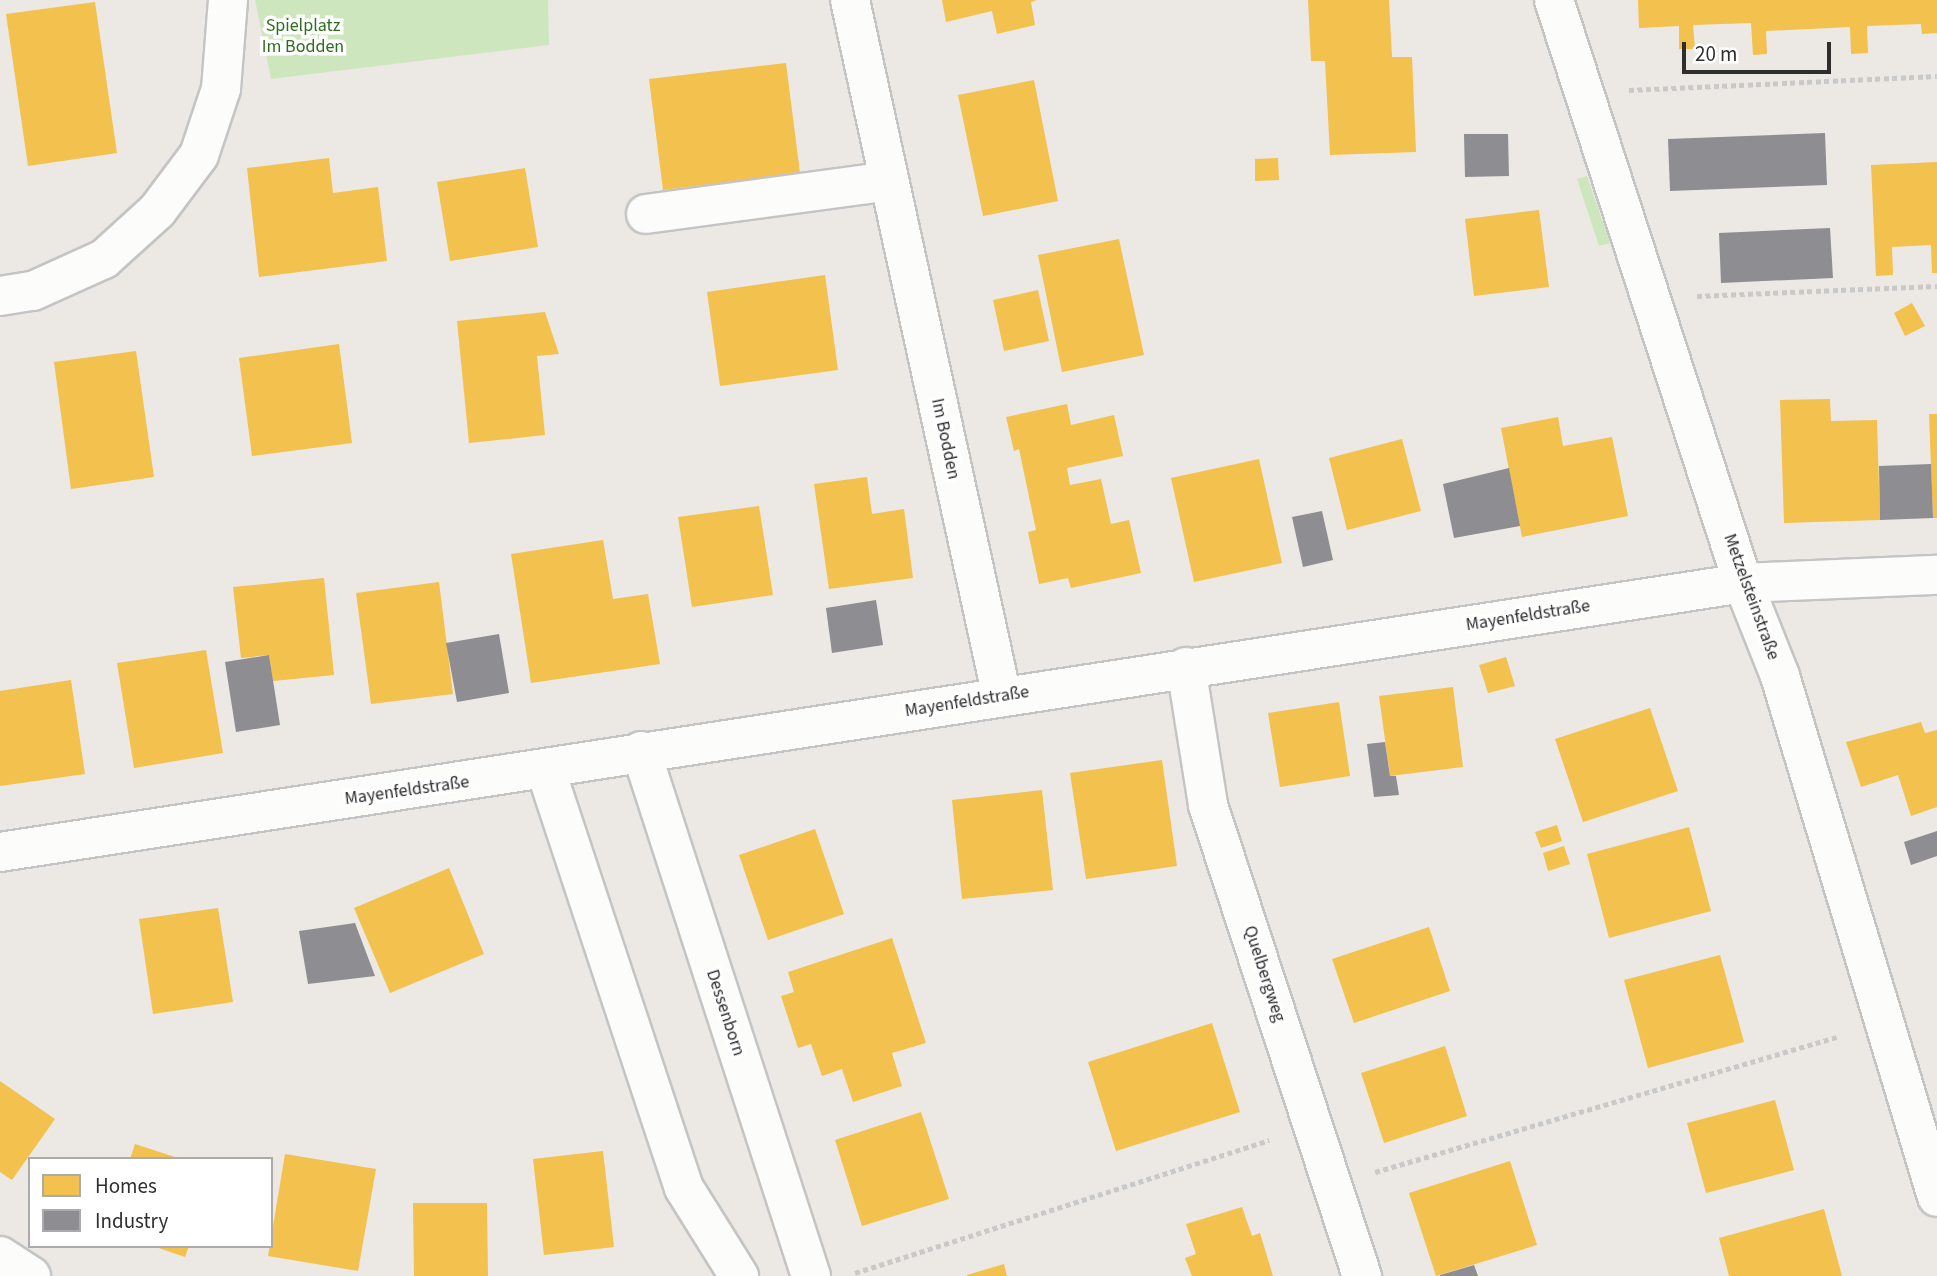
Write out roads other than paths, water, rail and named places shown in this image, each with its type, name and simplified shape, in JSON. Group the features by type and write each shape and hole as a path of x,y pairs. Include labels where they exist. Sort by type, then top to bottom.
{"street":[{"path":"0,296 33,290 104,259 157,211 199,155 221,89 228,0"},
{"name":"Im Bodden","path":"850,0 1002,697"},
{"name":"Metzelsteinstraße","path":"1553,0 1743,583 1780,676 1882,1024 1937,1197"},
{"path":"646,214 889,181"},
{"name":"Mayenfeldstraße","path":"0,852 546,771 641,751 1743,583 1937,575"},
{"name":"Quelbergweg","path":"1186,667 1208,805 1362,1276"},
{"name":"Dessenborn","path":"641,751 811,1276"},
{"path":"546,771 684,1188 739,1276"},
{"path":"0,1256 31,1276"}],"park label":[{"name":"Spielplatz Im Bodden","path":"303,37"}]}
